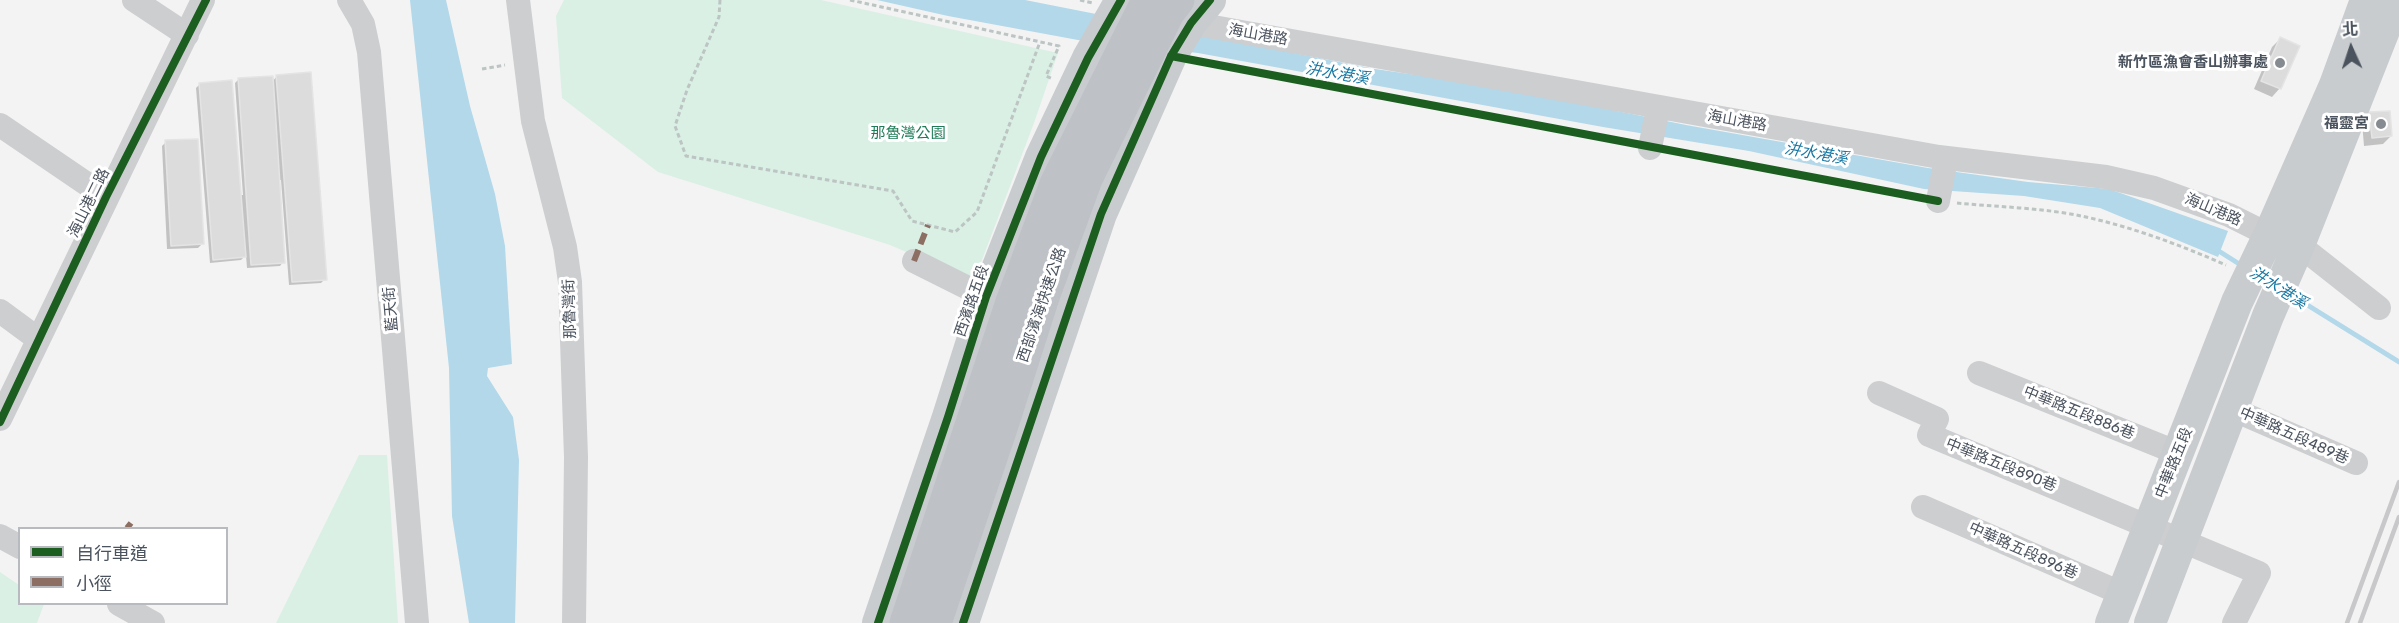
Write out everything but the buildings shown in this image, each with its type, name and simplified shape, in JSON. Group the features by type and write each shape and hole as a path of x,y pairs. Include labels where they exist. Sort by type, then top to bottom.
{"highway":[{"name":"西部濱海快速公路","path":"906,623 1012,302 1056,184 1155,5"},
{"name":"西部濱海快速公路","path":"935,623 1043,297 1086,179 1155,5"}],"main road":[{"path":"2269,235 2335,85 2366,0"},
{"path":"2150,623 2268,316 2299,245 2396,0"},
{"name":"西濱路五段","path":"878,623 986,297 1041,157 1088,58 1155,5"},
{"path":"963,623 1101,214 1171,56 1155,5"},
{"name":"中華路五段","path":"2111,623 2237,302 2269,235"}],"street":[{"path":"134,0 187,35"},
{"name":"海山港二路","path":"0,419 203,0"},
{"name":"藍天街","path":"349,0 363,24 369,52 417,623"},
{"name":"那魯灣街","path":"518,0 532,122 565,247 570,282 576,457 574,623"},
{"name":"海山港路","path":"1155,5 1658,107 1947,158 2106,177 2154,188 2229,215 2269,235 2299,245 2379,308"},
{"path":"1650,147 1658,107"},
{"path":"0,125 106,197"},
{"path":"1938,201 1947,158"},
{"path":"914,261 986,297"},
{"path":"0,311 38,339"},
{"name":"中華路五段886巷","path":"1979,373 2178,453"},
{"name":"中華路五段890巷","path":"1879,393 1937,419 1929,435 2149,525"},
{"name":"中華路五段489巷","path":"2232,409 2356,463"},
{"name":"中華路五段896巷","path":"1923,507 2122,594"},
{"path":"2149,525 2259,573 2234,623"},
{"path":"0,536 18,546"},
{"path":"122,605 153,623"}],"path":[{"path":"720,0 719,16 687,90 675,126 686,156 893,191 912,221 955,232 977,212 1040,42"},
{"path":"850,0 1059,46 1046,76 1061,82"},
{"path":"1080,0 1155,5"},
{"path":"1938,201 2083,216 2133,228 2226,265"}],"green space":[{"name":"那魯灣公園","path":"564,0 821,0 1058,53 974,281 890,245 658,172 562,98 556,16"},
{"path":"359,455 387,455 398,623 276,623"},
{"path":"0,572 18,584 18,605 44,605 37,623 0,623"}],"water":[{"path":"410,0 446,0 470,106 495,194 505,246 512,364 488,368 487,376 513,417 519,460 515,623 469,623 452,516 449,368"},
{"path":"877,0 1025,0 1375,69 1499,87 1686,125 1928,168 2028,182 2109,189 2228,231 2218,257 2100,208 2024,196 1924,189 1749,151 1603,127 1198,53 1078,40 948,16"}],"waterway":[{"name":"汫水港溪","path":"2214,248 2244,267"},
{"name":"汫水港溪","path":"2288,293 2399,362"}],"railway":[{"path":"2347,623 2399,482"},
{"path":"2360,623 2399,517"}],"marked path":[{"path":"914,261 928,225"},
{"path":"128,527 131,523"}],"cycle path":[{"path":"0,422 106,197 206,0"},
{"path":"878,623 986,297 1041,157 1088,58 1121,0"},
{"path":"963,623 1101,214 1171,56 1191,23 1210,0"},
{"path":"1171,56 1938,201"}],"place":[{"name":"新竹區漁會香山辦事處","path":"2280,63"},
{"name":"福靈宮","path":"2381,124"}]}
